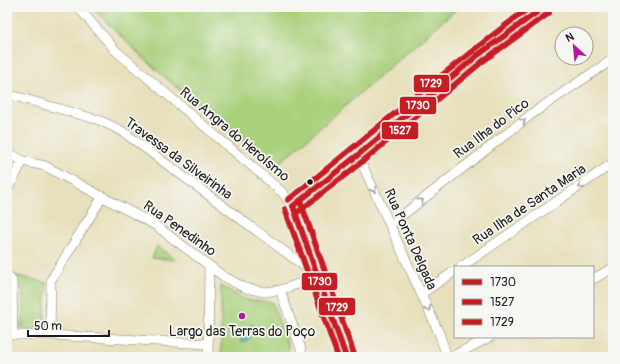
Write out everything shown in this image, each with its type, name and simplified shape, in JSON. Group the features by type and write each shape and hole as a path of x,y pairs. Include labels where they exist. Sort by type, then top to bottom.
{"street":[{"name":"Rua Angra do Heroísmo","path":"78,7 116,50 270,180 293,206 346,357"},
{"path":"293,206 358,155 478,55 544,7"},
{"name":"Rua Ilha do Pico","path":"390,225 533,113 613,59"},
{"name":"Travessa da Silveirinha","path":"7,94 99,120 122,131 319,278"},
{"name":"Rua Penedinho","path":"7,152 23,161 46,166 156,225 209,266 245,288 265,292 280,290 319,278"},
{"name":"Rua Ponta Delgada","path":"358,155 439,332 447,357"},
{"path":"7,190 23,161"},
{"name":"Rua Ilha de Santa Maria","path":"463,266 613,163"},
{"path":"50,335 51,280 103,196"},
{"path":"208,357 209,266"},
{"path":"594,278 613,268"},
{"path":"421,294 454,272"},
{"path":"7,275 12,281 12,335 50,335 208,344"},
{"path":"280,290 301,349 301,357"},
{"path":"451,357 488,338"}],"green space":[{"path":"92,7 459,7 275,167 203,110 157,71"},
{"path":"157,246 175,260 152,258"},
{"path":"14,275 47,283 44,331 19,331 17,329 17,321 23,326 23,291 16,283 17,280"},
{"path":"221,286 246,300 272,302 289,348 286,356 221,357"}],"water":[{"path":"252,324 254,329 251,337 241,342 240,337 247,332 247,327"}],"transit line":[{"name":"1729","path":"288,200 438,78 530,7"},
{"name":"1730","path":"293,206 358,155 478,55 544,7"},
{"name":"1527","path":"298,212 363,161 483,61 549,13"},
{"name":"1729","path":"301,203 354,354"},
{"name":"1730","path":"293,206 346,357"},
{"name":"1527","path":"285,209 338,357"}],"place":[{"name":"Largo das Terras do Poço","path":"242,316"}]}
